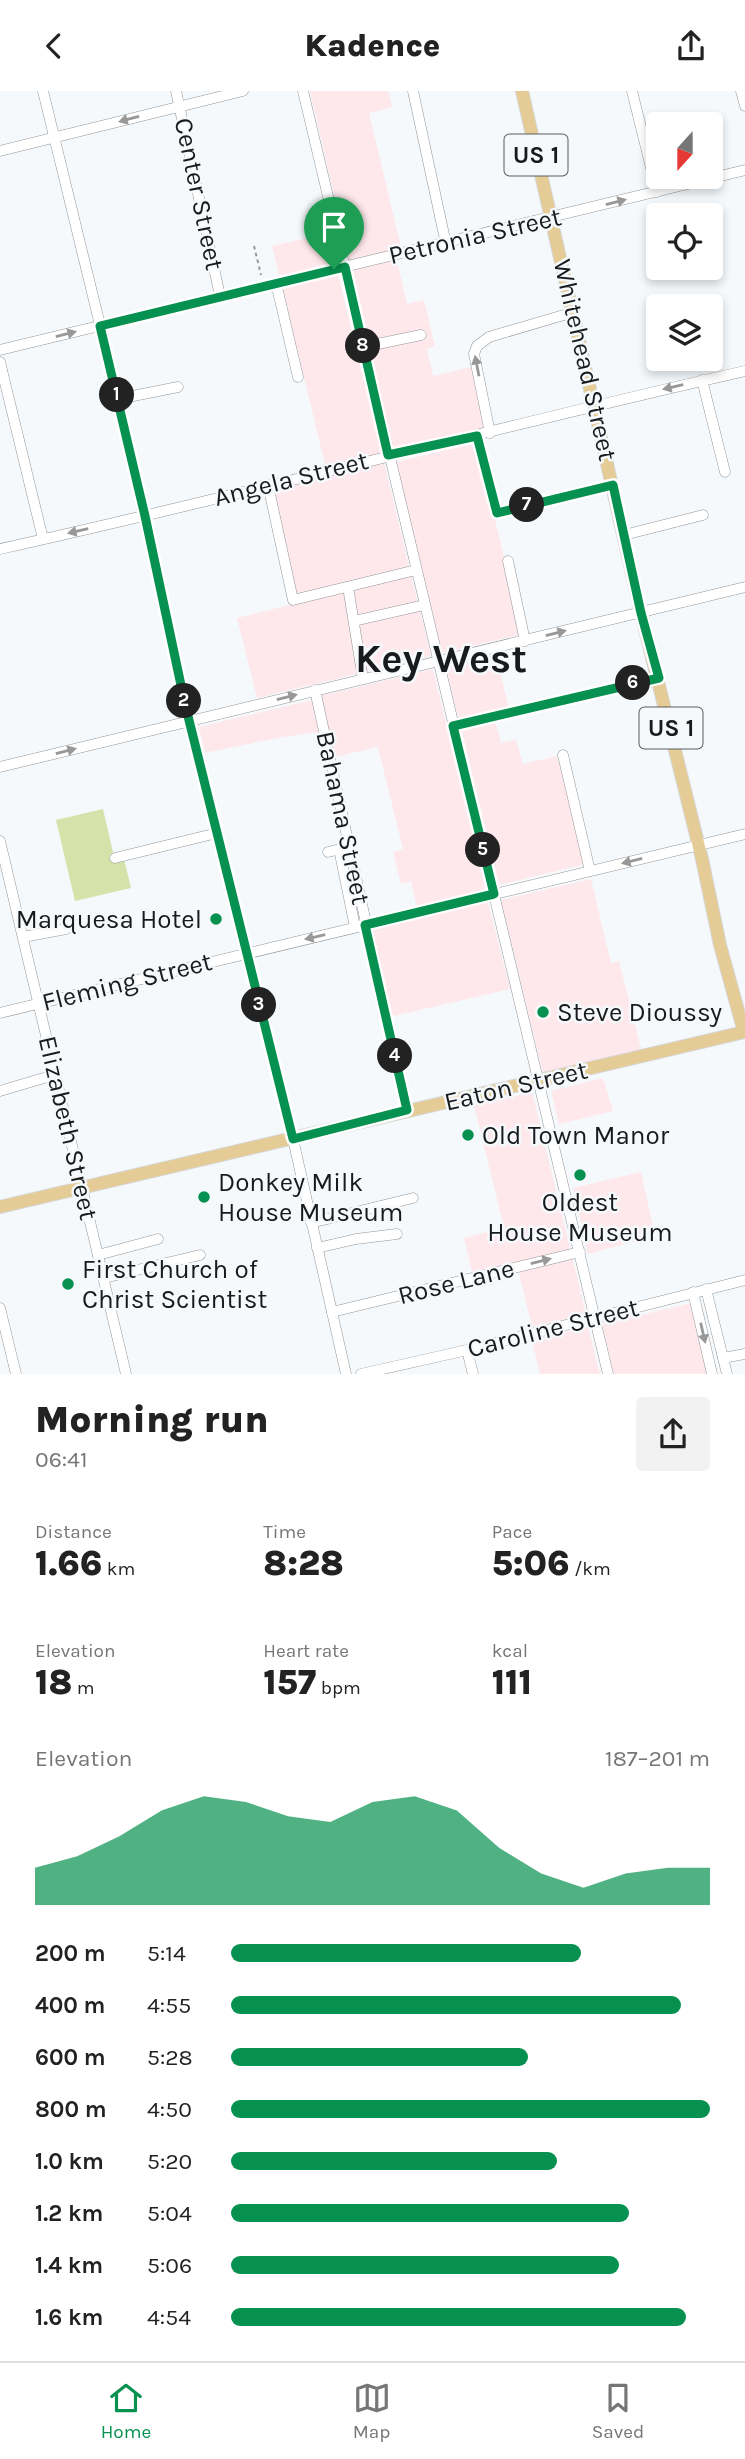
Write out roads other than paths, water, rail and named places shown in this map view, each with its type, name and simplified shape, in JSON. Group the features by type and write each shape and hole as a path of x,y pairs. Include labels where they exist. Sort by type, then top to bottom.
{"main road":[{"name":"Whitehead Street","path":"522,91 641,613 659,678 720,945 745,1033"},
{"name":"Eaton Street","path":"0,1207 745,1033"}],"street":[{"path":"43,91 118,399 189,720 293,1139 346,1374"},
{"name":"Center Street","path":"176,91 220,296"},
{"path":"0,151 243,91"},
{"path":"303,91 608,1374"},
{"path":"413,91 446,244"},
{"path":"632,91 657,192"},
{"path":"741,91 745,106"},
{"name":"Petronia Street","path":"0,351 745,170"},
{"path":"276,283 298,377"},
{"path":"490,433 474,354 477,346 489,337 574,311"},
{"path":"363,347 421,335"},
{"path":"0,362 43,539"},
{"name":"Angela Street","path":"0,549 490,433 595,404 745,371"},
{"path":"702,380 725,471"},
{"path":"118,399 178,387"},
{"path":"477,436 497,513 613,485"},
{"path":"268,485 293,600 416,570"},
{"path":"624,535 703,515"},
{"path":"508,561 526,641"},
{"path":"348,587 363,679"},
{"path":"0,767 745,587"},
{"path":"354,621 424,605"},
{"path":"453,726 659,678"},
{"name":"Bahama Street","path":"315,690 339,849 407,1110"},
{"path":"563,755 590,870"},
{"path":"116,858 217,833"},
{"name":"Fleming Street","path":"0,1013 745,834"},
{"name":"Elizabeth Street","path":"0,841 126,1374"},
{"path":"23,937 66,929"},
{"path":"0,1091 54,1075"},
{"path":"311,1223 413,1198"},
{"path":"317,1248 356,1239 397,1234"},
{"path":"98,1255 158,1240"},
{"name":"Rose Lane","path":"331,1312 580,1252"},
{"path":"104,1278 200,1255"},
{"name":"Caroline Street","path":"361,1374 745,1280"},
{"path":"706,1289 727,1374"},
{"path":"693,1292 712,1374"},
{"path":"0,1308 16,1374"},
{"path":"467,1350 473,1374"},
{"path":"723,1358 745,1354"}],"place":[{"name":"Marquesa Hotel","path":"216,919"},
{"name":"Steve Dioussy","path":"543,1012"},
{"name":"Old Town Manor","path":"468,1135"},
{"name":"Oldest House Museum","path":"580,1175"},
{"name":"Donkey Milk House Museum","path":"204,1197"},
{"name":"First Church of Christ Scientist","path":"68,1284"}],"district":[{"name":"Key West","path":"441,658"}]}
